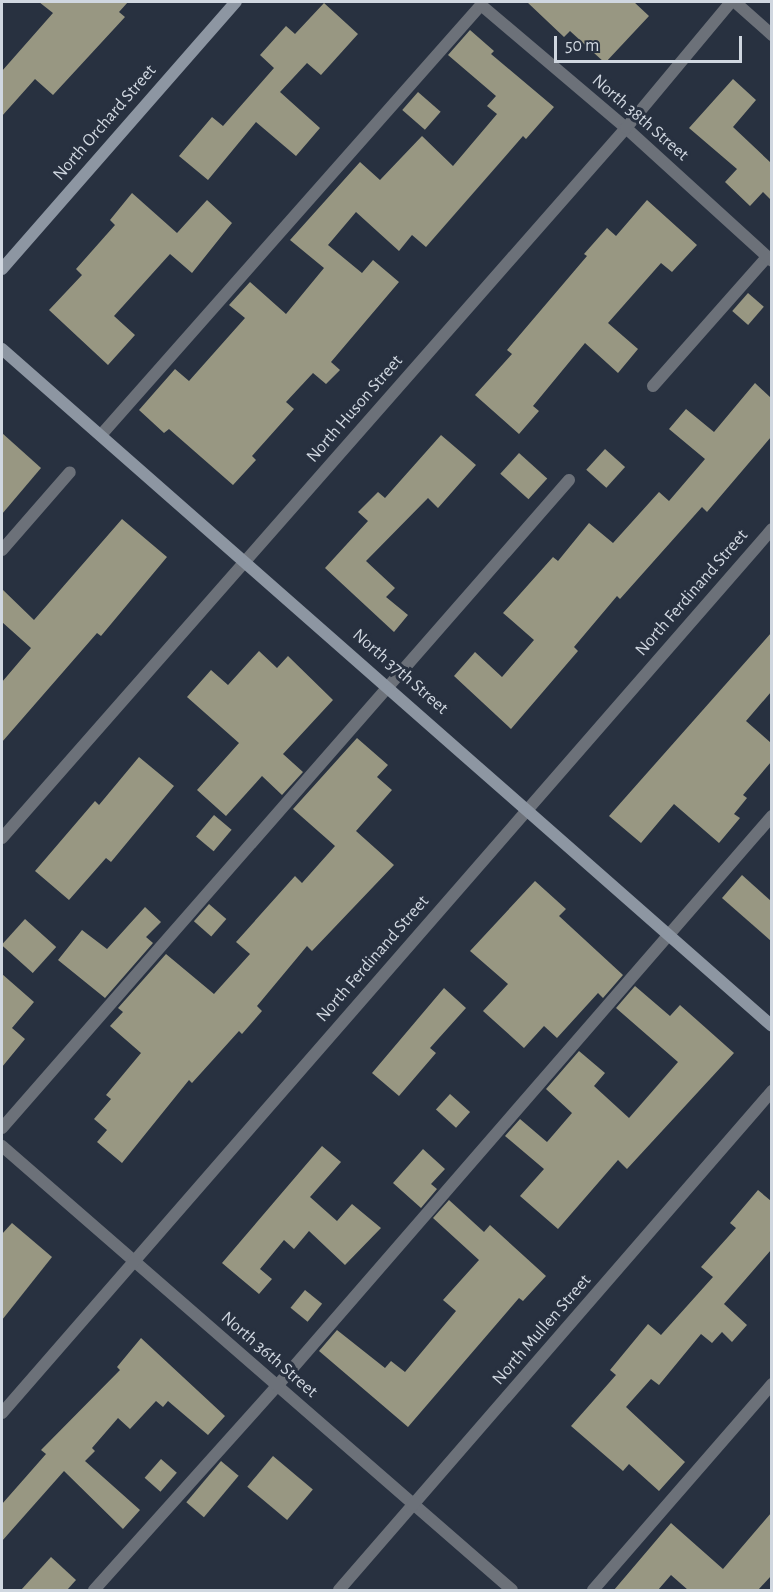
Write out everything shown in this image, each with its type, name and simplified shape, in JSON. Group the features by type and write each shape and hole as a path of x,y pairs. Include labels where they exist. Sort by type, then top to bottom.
{"street":[{"name":"North Orchard Street","path":"2,269 236,2"},
{"path":"733,2 771,34"},
{"name":"North Huson Street","path":"2,838 626,128 733,2"},
{"name":"North 38th Street","path":"101,435 481,6 626,128 769,259"},
{"path":"653,386 769,259"},
{"name":"North 37th Street","path":"2,349 670,934 771,1026"},
{"path":"2,550 70,472"},
{"path":"2,1128 387,685 569,480"},
{"name":"North Ferdinand Street","path":"2,1413 771,529"},
{"path":"94,1590 277,1386 771,816"},
{"name":"North Mullen Street","path":"339,1590 415,1506 771,1091"},
{"name":"North 36th Street","path":"2,1146 512,1590"},
{"path":"593,1590 771,1384"}],"building":[{"path":"39,2 128,2 119,12 125,17 53,95 35,79 2,116 2,71 53,13"},
{"path":"527,2 634,2 649,16 605,63 570,31 564,37"},
{"path":"324,3 358,34 321,75 307,63 280,92 320,128 296,156 256,122 208,180 179,156 212,117 223,126 274,68 260,55 286,26 295,34"},
{"path":"470,30 494,51 491,54 554,107 526,139 523,136 426,247 412,235 399,251 356,212 328,245 362,273 373,260 399,282 331,362 340,370 326,384 313,373 286,402 294,409 252,456 256,460 233,485 169,429 164,433 139,410 175,369 189,381 245,318 229,305 250,282 286,314 324,268 290,240 360,162 380,180 422,136 453,166 497,114 487,106 496,96 448,55"},
{"path":"733,79 756,100 733,127 771,163 771,200 763,192 750,206 725,182 737,169 689,128"},
{"path":"418,92 441,112 425,130 402,110"},
{"path":"132,193 177,233 207,200 232,223 192,273 170,254 114,316 135,335 108,365 49,310 82,275 76,269 115,225 110,220"},
{"path":"647,200 697,245 672,272 661,263 608,323 638,349 618,373 585,343 533,406 539,411 519,434 475,395 512,354 507,350 587,256 584,254 607,228 616,236"},
{"path":"748,293 764,307 748,325 732,311"},
{"path":"755,383 771,398 771,437 707,512 702,507 620,599 617,596 574,647 578,651 511,729 454,676 475,652 502,677 534,640 503,613 553,557 558,561 589,523 613,543 659,492 669,501 705,459 669,429 686,409 714,432"},
{"path":"2,433 41,468 2,514"},
{"path":"441,435 476,465 438,508 428,498 366,561 395,588 386,597 408,615 394,632 325,568 368,521 358,512 378,492 385,498"},
{"path":"605,449 625,467 606,488 586,470"},
{"path":"519,453 547,478 529,499 500,474"},
{"path":"122,519 167,557 101,636 97,633 2,742 2,682 31,648 2,622 2,589 34,620"},
{"path":"771,633 771,692 746,721 771,743 771,762 743,795 747,798 734,814 740,818 719,843 674,804 641,843 609,816"},
{"path":"259,651 277,668 288,656 333,700 283,754 303,772 282,795 262,776 226,816 197,790 239,743 187,697 211,670 228,685"},
{"path":"357,738 388,765 377,777 392,790 356,831 394,865 312,951 307,946 257,1006 262,1011 242,1034 239,1031 192,1083 189,1080 122,1163 97,1142 107,1130 94,1119 111,1099 106,1095 141,1053 110,1026 123,1012 118,1008 166,954 214,994 250,954 236,942 295,876 302,883 335,846 293,809"},
{"path":"139,757 174,786 111,862 106,858 69,900 35,871 95,801 99,805"},
{"path":"214,815 232,830 214,851 196,836"},
{"path":"742,875 771,901 771,941 722,898"},
{"path":"535,881 566,909 559,916 623,975 603,998 598,993 557,1038 544,1026 524,1048 483,1011 508,984 470,951"},
{"path":"209,904 226,919 211,936 194,921"},
{"path":"145,907 161,922 146,937 153,943 105,998 58,960 82,930 107,949"},
{"path":"25,919 56,947 33,973 2,945"},
{"path":"2,974 34,1002 12,1028 25,1039 2,1067"},
{"path":"635,986 670,1016 680,1005 734,1053 627,1169 618,1160 558,1229 520,1196 544,1169 505,1136 520,1119 547,1142 572,1113 546,1089 579,1051 605,1073 594,1086 629,1118 678,1062 616,1008"},
{"path":"444,988 466,1008 430,1048 436,1053 399,1096 372,1073"},
{"path":"450,1094 470,1112 456,1128 436,1110"},
{"path":"322,1146 341,1162 310,1197 337,1221 352,1204 381,1228 345,1265 309,1231 294,1249 284,1240 260,1269 272,1279 259,1294 222,1263"},
{"path":"423,1149 445,1169 431,1184 437,1189 421,1208 393,1183"},
{"path":"758,1190 771,1201 771,1250 724,1304 747,1325 732,1342 722,1332 712,1343 701,1334 659,1385 651,1379 626,1407 685,1462 659,1491 629,1464 623,1471 571,1426 616,1375 610,1370 648,1324 661,1335 713,1277 701,1267 736,1228 730,1223"},
{"path":"449,1200 484,1232 490,1225 546,1276 523,1301 519,1298 408,1427 319,1351 337,1330 385,1368 391,1361 405,1372 456,1311 443,1300 479,1260 433,1218"},
{"path":"12,1223 52,1257 2,1320 2,1234"},
{"path":"305,1290 322,1304 308,1322 291,1308"},
{"path":"141,1338 225,1416 208,1435 168,1401 163,1407 156,1401 130,1429 118,1418 92,1448 95,1451 85,1461 140,1510 123,1529 64,1471 2,1541 2,1504 46,1454 41,1450 120,1370 117,1367"},
{"path":"273,1456 313,1489 287,1520 247,1487"},
{"path":"161,1459 177,1473 160,1492 145,1478"},
{"path":"221,1461 239,1476 204,1517 186,1502"},
{"path":"771,1513 771,1576 758,1590 688,1590 671,1575 658,1590 614,1590 671,1523 723,1569"},
{"path":"51,1557 76,1580 67,1590 21,1590"}]}
